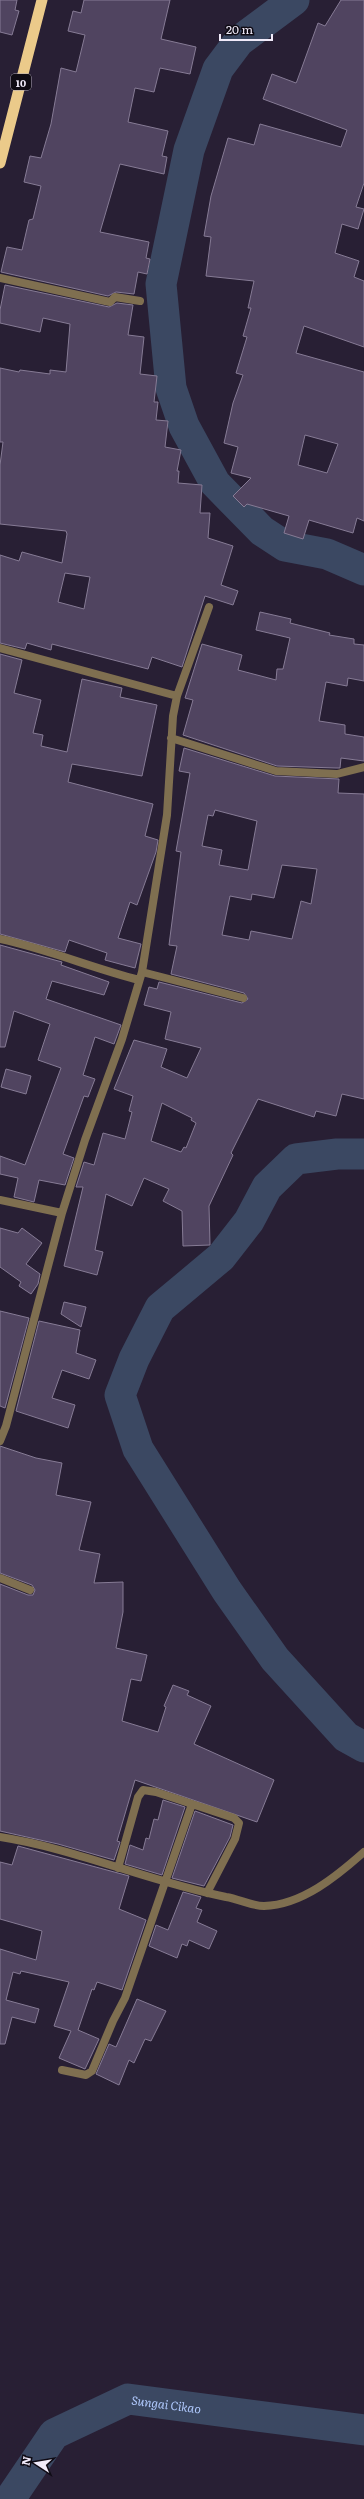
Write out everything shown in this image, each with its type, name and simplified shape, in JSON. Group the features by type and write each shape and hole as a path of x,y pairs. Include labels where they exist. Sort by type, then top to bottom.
{"highway":[{"name":"10","path":"0,163 1,152 42,0"}],"street":[{"path":"0,278 103,301 110,302 115,297 140,301"},
{"path":"0,1441 6,1426 62,1213 85,1140 122,1039 140,976 166,815 171,738 177,696 209,607"},
{"path":"0,648 177,696"},
{"path":"171,738 276,771 337,774 364,767"},
{"path":"0,939 26,945 100,970 140,976 243,998"},
{"path":"0,1200 62,1213"},
{"path":"0,1578 30,1590"},
{"path":"118,1868 138,1797 143,1790 156,1792 234,1818 239,1823 235,1839 207,1893"},
{"path":"62,2070 86,2075 92,2071 113,2021 125,1998 192,1804"},
{"path":"0,1837 76,1855 207,1893 264,1906 301,1897 350,1865 364,1852"}],"building":[{"path":"0,0 17,0 15,10 19,11 12,35 0,32"},
{"path":"84,0 170,0 161,39 196,47 190,74 160,68 154,92 135,88 128,122 168,131 162,156 167,157 164,174 120,164 100,232 149,242 146,258 150,259 147,274 138,272 134,294 116,292 108,296 1,272 7,247 22,250 29,220 33,219 41,186 24,182 30,156 41,158 51,124 61,68 76,72 85,35 68,31 73,11 81,13"},
{"path":"341,0 364,0 364,183 356,207 364,209 358,229 342,224 335,253 359,261 354,277 364,281 364,347 304,326 296,353 364,372 364,521 357,518 353,533 309,520 303,539 284,533 289,516 247,504 244,507 233,496 251,478 231,473 238,447 224,443 233,403 243,375 236,373 247,337 243,336 251,308 248,308 254,281 206,276 211,237 204,236 211,196 228,138 254,145 260,124 341,147 347,130 263,99 272,74 296,83 318,23 325,26","holes":["305,435 338,444 327,473 298,465"]},
{"path":"5,285 109,307 117,303 133,305 128,335 144,337 140,374 157,376 154,402 158,402 156,420 168,421 165,447 181,450 177,471 179,471 178,483 202,485 200,513 210,513 208,538 233,546 221,585 238,591 233,605 205,596 182,667 152,657 148,669 52,644 51,650 27,643 25,649 0,643 0,555 19,561 22,552 62,563 67,534 66,531 0,524 0,465 3,442 0,442 0,368 19,372 20,370 50,374 50,370 66,372 70,324 43,318 40,332 0,323 0,310","holes":["65,573 90,577 84,609 58,602"]},
{"path":"260,612 291,619 290,623 330,633 329,635 354,639 354,644 364,645 364,681 348,678 347,686 326,682 319,721 345,725 345,734 364,737 364,761 341,758 340,768 277,766 183,735 193,700 185,698 202,644 242,655 238,670 276,680 277,669 283,669 290,638 256,630"},
{"path":"0,654 22,660 14,693 41,700 33,733 43,735 41,746 67,752 82,679 122,688 120,697 157,705 142,776 72,764 68,782 153,804 145,836 158,840 156,852 137,905 130,902 118,938 141,944 135,968 105,960 107,953 69,940 65,952 0,934"},
{"path":"184,748 275,776 339,779 338,793 364,794 364,1099 342,1094 336,1116 316,1111 314,1117 258,1099 231,1153 233,1155 209,1206 210,1245 183,1246 182,1211 163,1201 169,1189 144,1178 132,1206 106,1194 95,1250 103,1252 97,1275 64,1266 83,1187 76,1187 84,1162 94,1165 103,1133 125,1139 132,1112 129,1111 133,1096 114,1089 134,1040 167,1049 161,1067 187,1078 201,1048 165,1039 171,1012 144,1005 149,987 157,989 159,982 242,1003 248,999 244,993 171,974 177,946 169,945 181,852 176,851 190,773 179,771","holes":["215,810 257,821 248,870 219,865 222,850 202,846 208,815 213,816","282,865 317,869 311,904 301,901 292,939 251,931 249,940 222,935 230,896 251,900 252,894 274,898","162,1103 192,1118 191,1120 196,1123 186,1148 184,1147 181,1152 151,1141"]},
{"path":"0,945 62,962 61,965 109,982 104,995 52,981 46,999 121,1025 114,1044 95,1037 83,1075 95,1079 88,1097 84,1096 63,1154 74,1158 65,1185 39,1180 34,1202 14,1197 18,1178 0,1174 0,1156 25,1165 61,1068 38,1060 50,1024 14,1011 5,1047 0,1047"},
{"path":"6,1069 31,1076 26,1094 1,1087"},
{"path":"0,1228 18,1233 22,1228 42,1243 26,1264 40,1274 38,1284 31,1294 19,1286 21,1282 0,1267"},
{"path":"64,1302 86,1307 81,1327 61,1314"},
{"path":"0,1311 29,1318 5,1408 0,1406"},
{"path":"39,1321 80,1330 76,1353 96,1360 89,1379 62,1370 52,1398 75,1405 68,1428 16,1411"},
{"path":"0,1446 36,1458 62,1463 56,1495 91,1502 79,1550 100,1554 94,1583 123,1582 123,1612 116,1648 147,1655 141,1681 131,1679 122,1721 158,1732 166,1707 164,1706 173,1685 189,1691 187,1695 211,1706 194,1744 274,1780 257,1822 135,1780 117,1841 120,1842 114,1860 58,1844 0,1831 0,1584 28,1595 33,1595 35,1590 32,1585 0,1573"},
{"path":"163,1800 185,1807 162,1875 125,1864 130,1845 143,1850 146,1838 149,1839 154,1819 158,1820"},
{"path":"195,1811 233,1825 230,1837 204,1886 172,1878"},
{"path":"18,1846 129,1876 119,1909 146,1920 122,1990 97,1982 94,1990 92,1989 78,2030 99,2039 85,2069 59,2058 71,2031 54,2026 69,1982 21,1971 20,1974 13,1972 6,2000 39,2009 35,2023 12,2017 5,2044 0,2044 0,1949 36,1960 42,1931 0,1919 0,1862 12,1865"},
{"path":"183,1892 201,1897 196,1908 202,1910 197,1922 217,1931 209,1949 189,1940 187,1946 182,1944 177,1958 149,1946 156,1925 168,1930"},
{"path":"137,1999 166,2011 151,2041 145,2039 134,2063 129,2060 119,2085 96,2074 109,2044 116,2047"}],"waterway":[{"path":"294,0 239,41 218,69 189,150 161,284 171,388 184,426 215,483 262,531 285,546 327,554 364,570"},
{"path":"364,1154 337,1154 296,1159 267,1187 249,1221 221,1257 160,1308 134,1359 120,1395 138,1449 227,1591 275,1659 346,1737 364,1747"},
{"name":"Sungai Cikao","path":"10,2499 54,2434 128,2399 364,2430"}]}
